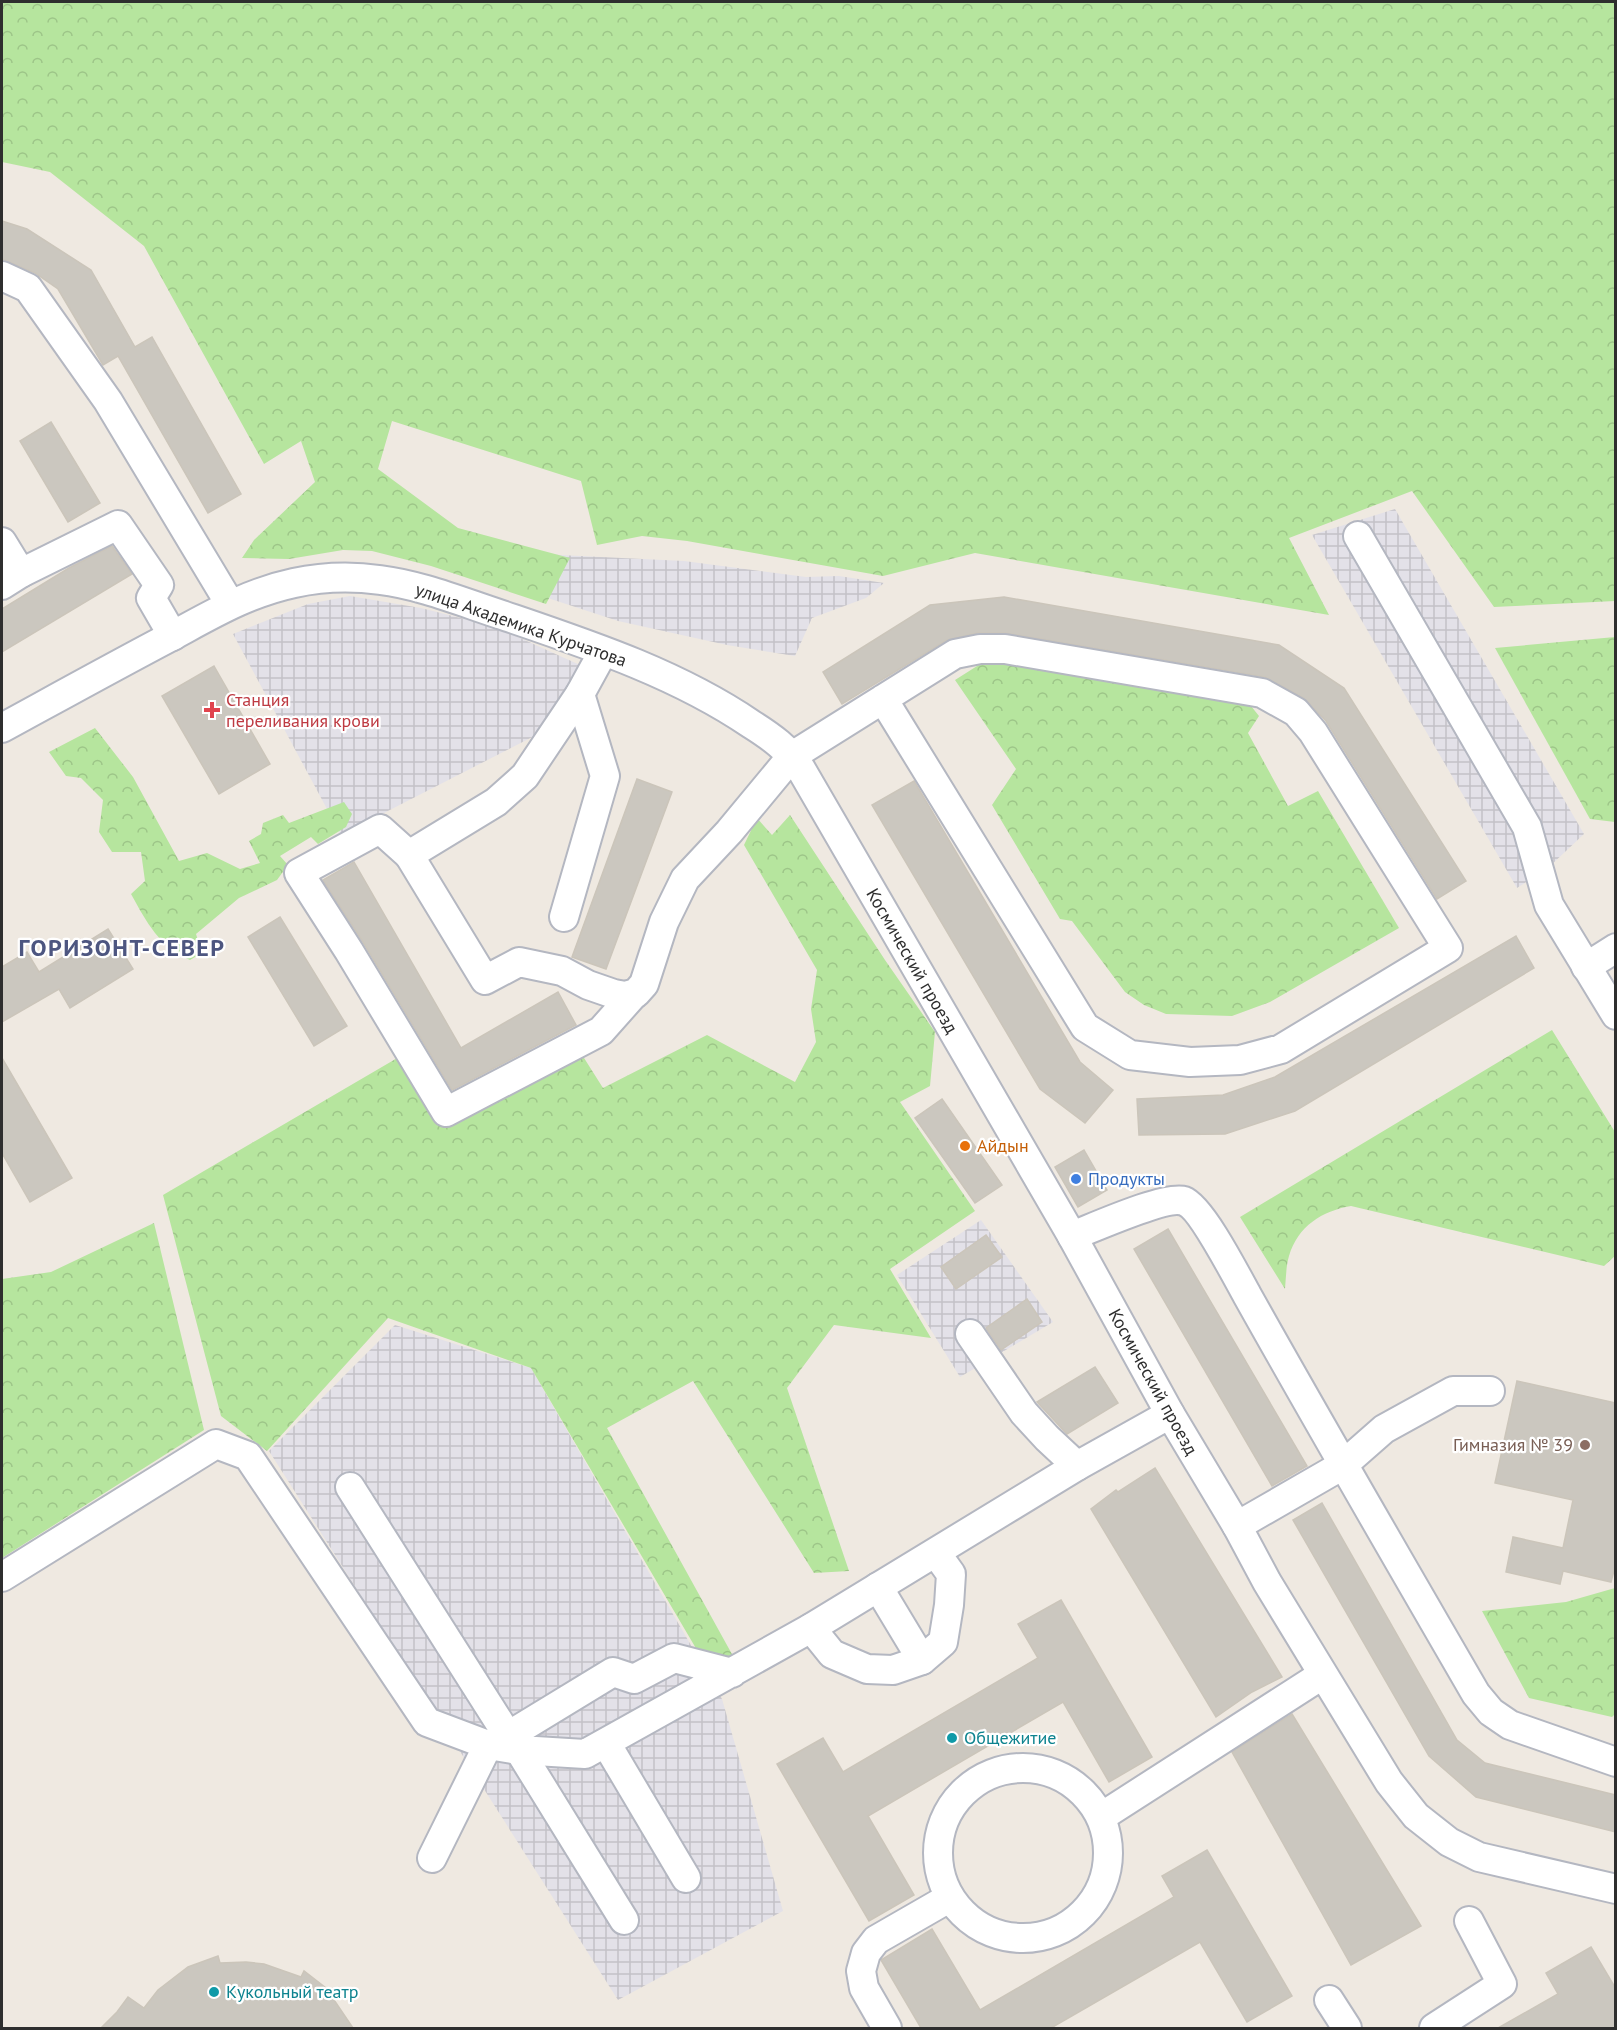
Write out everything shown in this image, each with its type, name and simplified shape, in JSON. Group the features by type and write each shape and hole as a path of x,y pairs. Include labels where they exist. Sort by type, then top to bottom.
{"street":[{"path":"2,276 28,288 108,401 230,604"},
{"path":"2,542 11,579 118,525 159,585 151,598 172,636"},
{"path":"1358,536 1527,827 1549,905 1616,1015"},
{"name":"улица Академика Курчатова","path":"2,728 230,604 271,589 311,580 347,577 379,579 441,595 659,674 718,703 772,738 792,756"},
{"path":"633,995 614,994 588,985 562,971 519,962 484,980 409,855 380,829 299,873 350,951 446,1112 601,1031 644,984 664,922 685,879 729,832 792,756 883,699 955,654 980,649 1005,649 1262,693 1296,712 1313,732 1448,948 1281,1049 1240,1060 1190,1062 1130,1055 1085,1027 883,699"},
{"path":"409,855 496,802 525,776 580,694 603,652"},
{"path":"564,917 605,776 580,694"},
{"name":"Космический проезд","path":"792,756 1072,1236 1170,1414 1322,1675 1389,1782 1416,1816 1462,1850 1479,1857 1616,1889"},
{"path":"1586,967 1616,948"},
{"path":"1072,1236 1161,1202 1184,1201 1197,1211 1476,1694 1491,1712 1510,1725 1616,1761"},
{"path":"970,1334 1024,1413 1077,1466"},
{"path":"1237,1526 1343,1465 1384,1429 1453,1391 1490,1391"},
{"path":"2,1577 216,1444 248,1456 427,1722 505,1744 585,1754 811,1628 1077,1466 1170,1414"},
{"path":"350,1487 505,1744 624,1920"},
{"path":"811,1628 832,1653 867,1669 893,1670 922,1660 943,1642 949,1605 951,1574 936,1553"},
{"path":"878,1587 922,1660"},
{"path":"432,1858 505,1744 613,1672 634,1679 674,1658 732,1673"},
{"path":"1101,1817 1322,1675"},
{"path":"606,1743 686,1878"},
{"path":"1008,1768 1036,1768 1063,1777 1085,1793 1101,1817 1109,1844 1107,1873 1095,1900 1076,1921 1051,1935 1022,1939 994,1934 969,1920 949,1899 939,1873 937,1845 944,1818 960,1794 982,1777 1008,1768"},
{"path":"887,2028 864,1988 861,1971 866,1953 876,1940 949,1899"},
{"path":"1434,2028 1502,1984 1469,1922"},
{"path":"1329,2000 1347,2028"}],"shaded area":[{"path":"1395,509 1584,834 1548,868 1517,888 1312,535"},
{"path":"453,550 684,561 806,577 839,576 884,583 866,598 812,618 795,656 727,645 618,621 447,565"},
{"path":"350,596 421,608 496,627 580,665 548,729 341,835 233,634 308,604"},
{"path":"981,1220 1053,1322 960,1377 897,1275"},
{"path":"395,1325 531,1368 722,1699 783,1911 618,2000 269,1451"}],"green space":[{"path":"2,2 1615,2 1615,601 1494,607 1412,491 1289,538 1329,615 975,553 883,576 687,541 642,536 597,545 581,481 392,421 378,469 458,528 570,558 546,604 431,566 372,551 343,550 289,559 242,558 254,540 315,482 301,441 264,464 144,246 50,172 2,162"},
{"path":"1616,637 1615,822 1590,819 1495,648"},
{"path":"985,661 1027,661 1247,701 1259,716 1248,733 1288,806 1318,791 1399,928 1270,1002 1232,1016 1166,1014 1144,1005 1125,992 1072,921 1060,919 992,805 1016,769 955,680"},
{"path":"95,728 133,777 179,861 207,853 240,869 260,863 249,841 261,834 263,823 283,815 289,823 344,802 352,814 346,827 318,844 311,837 280,856 288,865 277,880 239,898 196,934 202,953 190,960 162,941 131,894 145,881 141,852 112,852 99,832 103,800 81,778 66,776 49,752"},
{"path":"790,815 935,1032 930,1086 900,1102 975,1211 890,1269 931,1338 834,1325 787,1388 849,1571 814,1573 693,1381 607,1428 733,1656 704,1662 531,1368 388,1318 267,1451 221,1416 163,1195 399,1057 442,1115 579,1050 603,1088 707,1035 795,1082 816,1042 811,1009 817,970 744,845 757,818 772,835"},
{"path":"1552,1030 1615,1132 1615,1256 1604,1266 1351,1206 1321,1216 1298,1236 1288,1260 1285,1289 1240,1217"},
{"path":"154,1223 204,1430 2,1558 2,1279 51,1272"},
{"path":"1615,1588 1615,1714 1612,1717 1529,1698 1482,1611 1566,1602"}],"building":[{"path":"2,221 27,229 91,270 135,347 152,337 241,494 208,513 118,356 103,365 58,289 35,273 2,259"},
{"path":"51,422 100,503 68,522 20,441"},
{"path":"112,546 132,574 2,652 2,609 69,568"},
{"path":"1004,597 1279,645 1344,688 1466,881 1437,899 1326,721 1304,698 1265,677 1005,633 977,633 947,640 842,704 823,672 930,605"},
{"path":"214,666 270,764 219,794 162,696"},
{"path":"637,779 672,792 606,969 572,957"},
{"path":"914,781 1080,1062 1113,1090 1085,1123 1040,1089 872,805"},
{"path":"354,862 461,1048 558,992 576,1025 452,1090 323,880"},
{"path":"280,917 347,1026 314,1046 248,937"},
{"path":"108,929 133,969 70,1008 59,989 2,1022 2,967 27,952 39,972"},
{"path":"1516,936 1534,968 1295,1111 1225,1134 1139,1135 1137,1099 1223,1095 1275,1077"},
{"path":"2,1058 72,1178 30,1202 2,1153"},
{"path":"942,1099 1002,1185 975,1203 915,1118"},
{"path":"1084,1150 1107,1190 1078,1207 1055,1167"},
{"path":"1168,1229 1307,1466 1272,1486 1134,1249"},
{"path":"986,1235 1002,1257 956,1289 941,1267"},
{"path":"1027,1299 1042,1322 1001,1350 986,1328"},
{"path":"1095,1367 1118,1403 1067,1434 1037,1402"},
{"path":"1517,1381 1616,1403 1616,1563 1611,1582 1563,1571 1560,1584 1506,1572 1513,1537 1563,1548 1573,1500 1495,1483"},
{"path":"1155,1468 1282,1677 1252,1692 1216,1717 1091,1509 1116,1490 1118,1492"},
{"path":"1322,1503 1457,1740 1485,1763 1616,1795 1616,1832 1476,1797 1429,1756 1293,1520"},
{"path":"1061,1600 1152,1757 1109,1782 1063,1702 868,1816 914,1895 869,1921 777,1764 823,1738 843,1772 1038,1658 1018,1624"},
{"path":"1292,1714 1421,1926 1351,1965 1232,1752"},
{"path":"1207,1850 1292,1996 1247,2022 1200,1942 1051,2028 921,2028 881,1960 932,1929 980,2010 1174,1897 1162,1876"},
{"path":"1591,1947 1616,1989 1616,2028 1498,2028 1558,1994 1546,1973"},
{"name":"Кукольный театр","path":"218,1956 220,1963 264,1964 301,1977 304,1971 326,1988 353,2028 101,2028 128,1997 144,2008 158,1990 188,1967"}],"place":[{"name":"Станция переливания крови","path":"212,710"},
{"name":"Айдын","path":"965,1146"},
{"name":"Продукты","path":"1076,1179"},
{"name":"Гимназия № 39","path":"1585,1445"},
{"name":"Общежитие","path":"952,1738"},
{"name":"Кукольный театр","path":"214,1992"}],"district":[{"name":"ГОРИЗОНТ-СЕВЕР","path":"122,948"}]}
